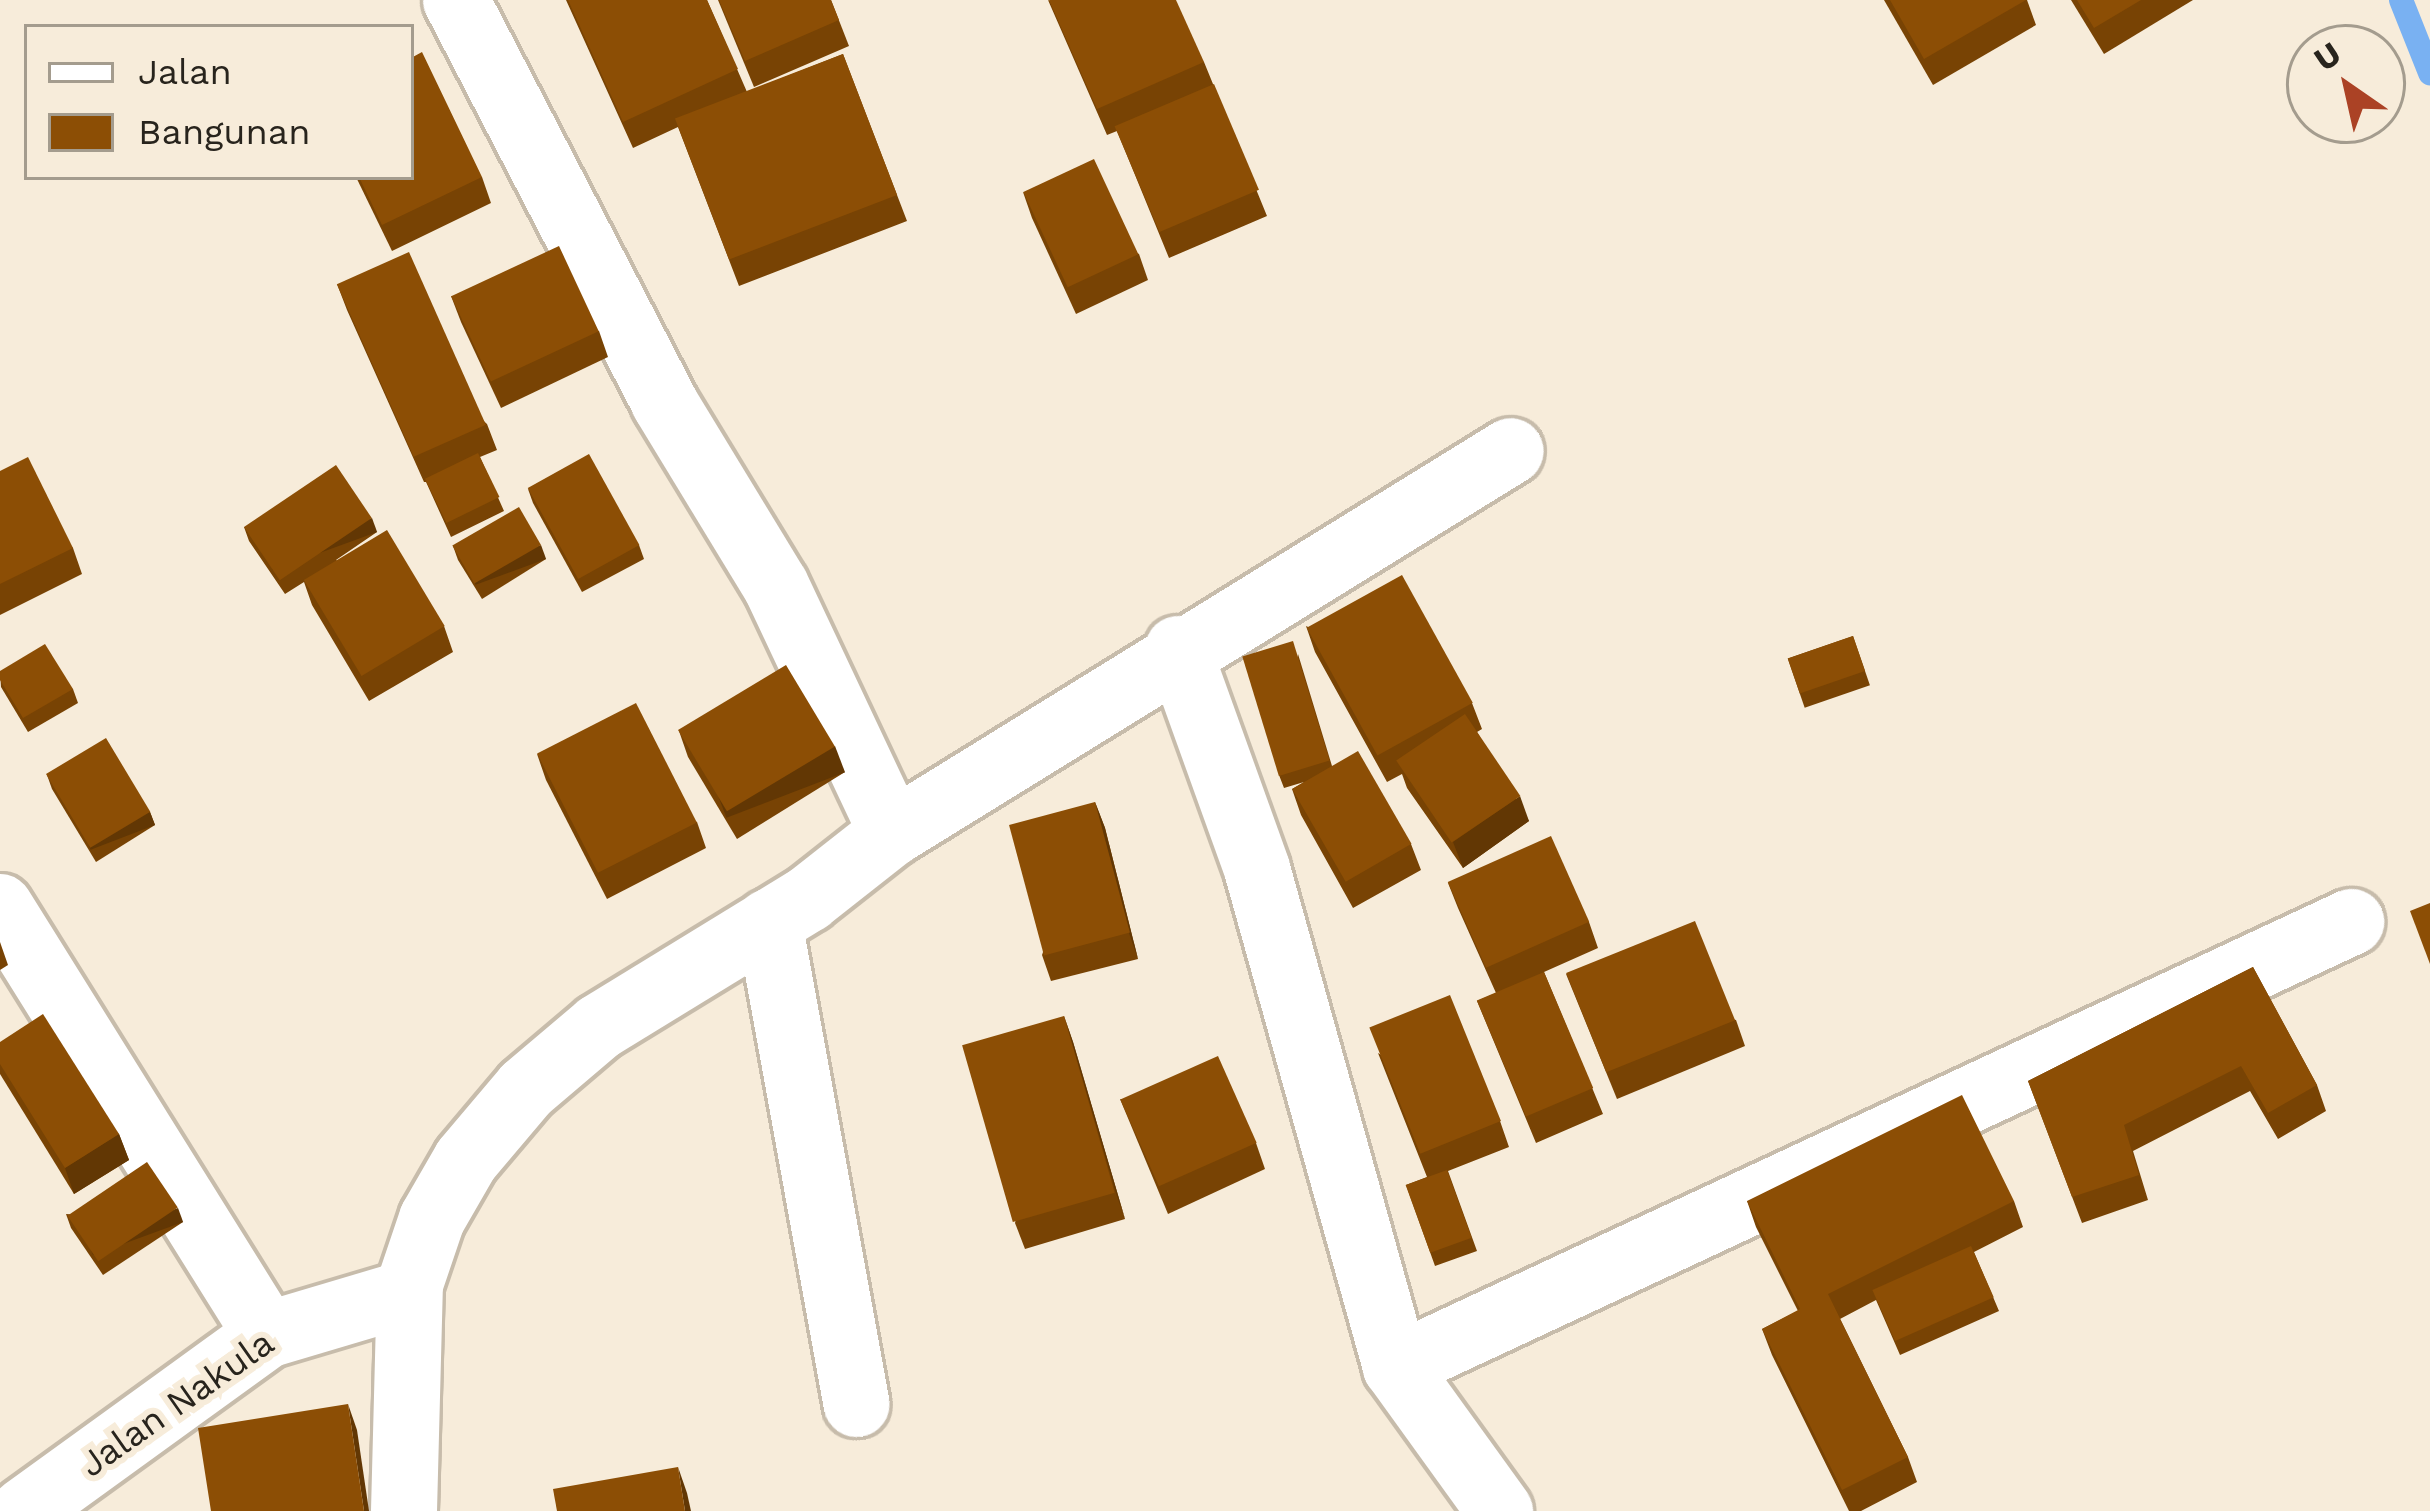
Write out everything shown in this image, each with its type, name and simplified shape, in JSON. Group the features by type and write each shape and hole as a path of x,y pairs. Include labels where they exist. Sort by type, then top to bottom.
{"street":[{"path":"456,0 664,402 776,586 892,833"},
{"path":"404,1511 408,1293 432,1219 466,1160 526,1089 599,1027 769,922 892,833 1178,649 1511,451"},
{"path":"1178,649 1258,869 1396,1367 1500,1511"},
{"path":"0,907 267,1335"},
{"path":"769,922 857,1404"},
{"path":"1396,1367 2351,922"},
{"name":"Jalan Nakula","path":"24,1511 267,1335 408,1293"}],"building":[{"path":"568,0 707,0 738,69 623,122"},
{"path":"719,0 831,0 839,20 745,61"},
{"path":"1049,0 1176,0 1204,62 1097,109"},
{"path":"1890,0 2026,0 1924,59"},
{"path":"2077,0 2141,0 2094,28"},
{"path":"422,52 482,177 382,225 360,180 414,180 414,56"},
{"path":"843,54 897,195 729,259 675,119"},
{"path":"1214,84 1259,190 1160,232 1115,126"},
{"path":"1094,159 1138,254 1068,287 1023,192"},
{"path":"559,246 599,331 491,381 451,296"},
{"path":"409,252 486,425 414,457 337,284"},
{"path":"478,453 499,497 446,523 425,479"},
{"path":"589,454 639,545 578,579 528,488"},
{"path":"28,457 73,548 0,584 0,471"},
{"path":"336,465 372,518 280,580 244,527"},
{"path":"519,507 541,545 474,584 452,546"},
{"path":"387,530 445,626 362,676 304,580"},
{"path":"1402,575 1473,703 1377,756 1307,628"},
{"path":"1853,636 1865,671 1800,693 1788,658"},
{"path":"1293,641 1330,761 1279,776 1242,656"},
{"path":"45,644 73,689 23,718 0,680 0,671"},
{"path":"786,665 835,746 727,811 678,730"},
{"path":"636,703 697,822 598,873 537,753"},
{"path":"1465,714 1520,796 1452,842 1396,760"},
{"path":"106,738 150,812 90,848 46,774"},
{"path":"1358,751 1412,844 1346,882 1292,789"},
{"path":"1095,802 1130,932 1044,955 1009,825"},
{"path":"1551,836 1589,922 1486,968 1448,882"},
{"path":"2430,903 2430,964 2410,911"},
{"path":"1695,921 1735,1020 1606,1072 1566,973"},
{"path":"2253,967 2317,1085 2268,1113 2241,1066 2124,1125 2139,1175 2072,1197 2028,1081"},
{"path":"1544,972 1593,1088 1526,1117 1477,1001"},
{"path":"1450,995 1501,1121 1420,1154 1369,1028"},
{"path":"43,1014 119,1134 65,1168 0,1064 0,1042"},
{"path":"1064,1016 1115,1193 1013,1222 962,1045"},
{"path":"1218,1056 1257,1143 1159,1186 1120,1100"},
{"path":"1962,1095 2014,1201 1828,1294 1908,1457 1842,1490 1762,1329 1800,1309 1747,1201"},
{"path":"147,1162 178,1208 98,1261 67,1216"},
{"path":"1447,1170 1472,1238 1430,1253 1406,1185"},
{"path":"1971,1246 1994,1297 1895,1341 1872,1290"},
{"path":"348,1404 364,1511 211,1511 198,1428"},
{"path":"678,1467 685,1511 557,1511 553,1489"}],"waterway":[{"path":"2401,0 2430,73"}]}
